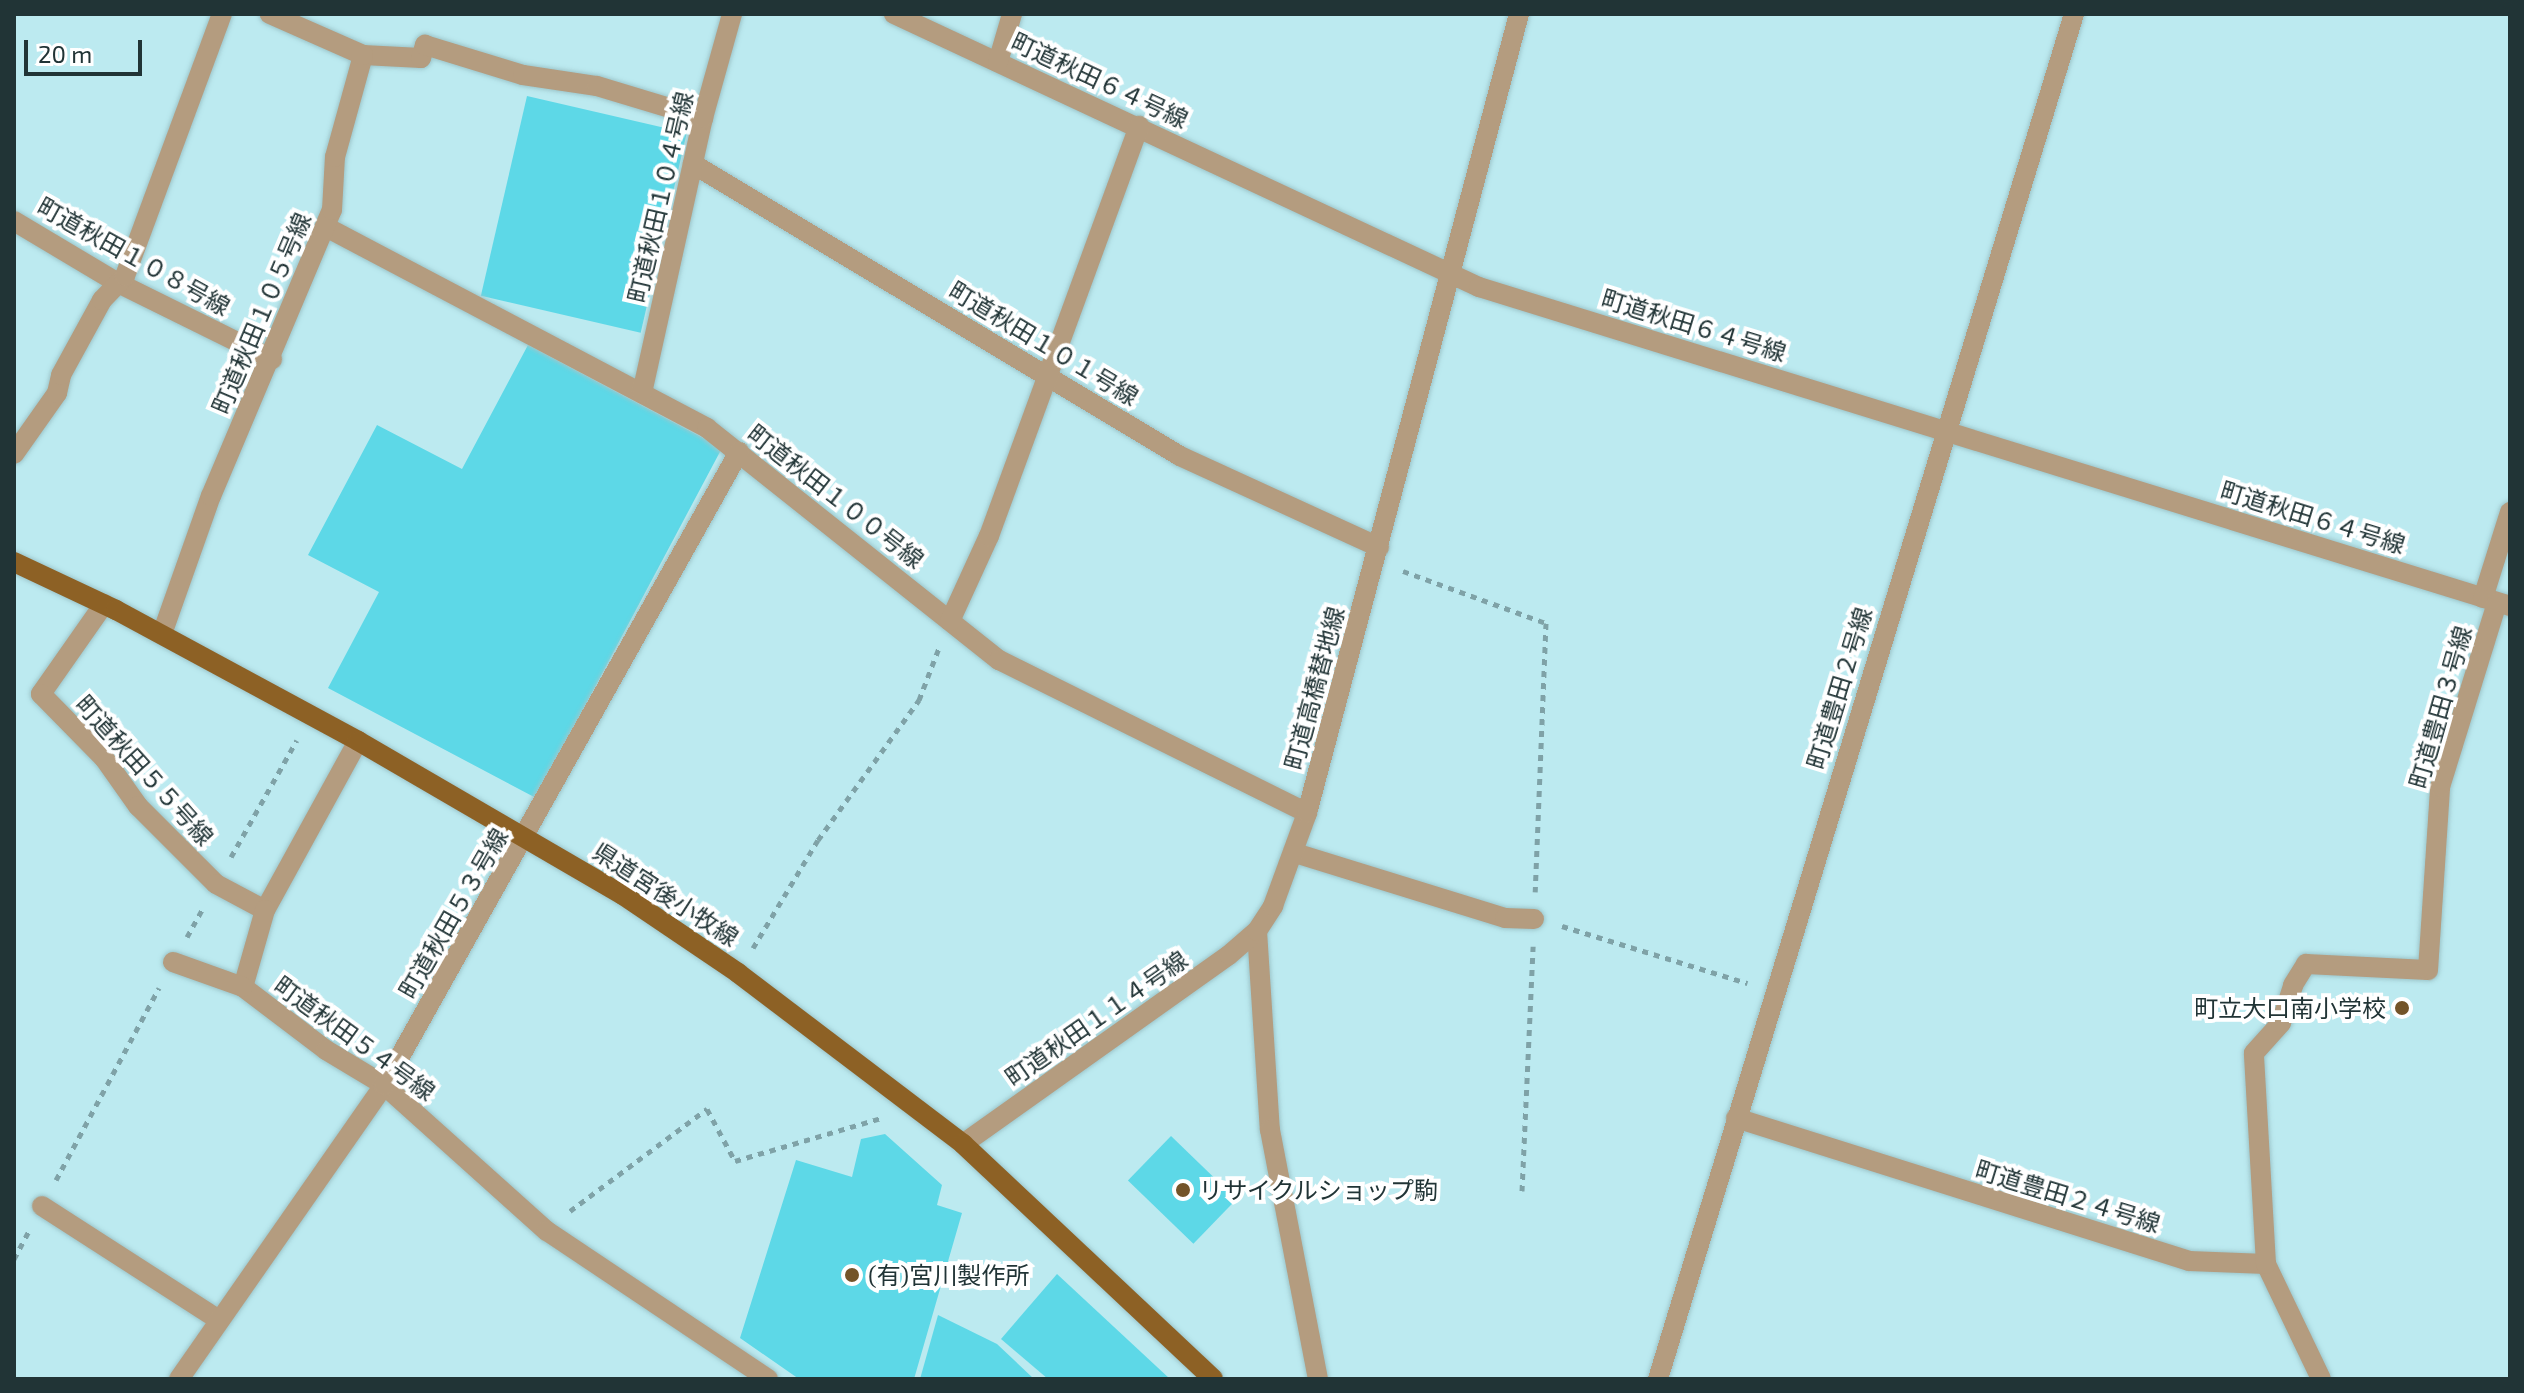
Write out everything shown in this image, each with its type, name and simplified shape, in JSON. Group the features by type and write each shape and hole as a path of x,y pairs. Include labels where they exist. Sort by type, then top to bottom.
{"main road":[{"name":"県道宮後小牧線","path":"14,562 162,634 358,741 526,837 738,973 907,1098 963,1144 1213,1379"}],"street":[{"path":"14,454 57,393 61,375 102,300 118,283 195,99 222,14"},
{"path":"270,14 363,55 421,58 425,45 523,75 597,86 703,118"},
{"name":"町道秋田１０４号線","path":"642,393 703,118 732,14"},
{"name":"町道秋田６４号線","path":"894,14 1479,287 2497,602"},
{"path":"998,62 1012,14"},
{"name":"町道高橋替地線","path":"1318,1379 1270,1130 1257,931 1295,853 1307,813 1519,14"},
{"name":"町道豊田２号線","path":"1658,1379 1945,429 2074,14"},
{"name":"町道秋田１０５号線","path":"162,634 211,496 326,227 335,157 363,55"},
{"path":"950,621 989,536 1139,126"},
{"name":"町道秋田１０１号線","path":"693,164 1048,374 1180,456 1377,554"},
{"name":"町道秋田１０８号線","path":"14,221 118,283 272,359"},
{"name":"町道秋田１００号線","path":"326,227 642,393 739,452 999,660 1307,813"},
{"name":"町道秋田５３号線","path":"179,1379 384,1085 526,837 739,452"},
{"name":"町道豊田３号線","path":"2266,1264 2254,1053 2281,1023 2293,985 2306,964 2428,970 2440,787 2497,602 2510,512"},
{"name":"町道秋田５５号線","path":"104,604 41,694 104,758 138,806 216,884 265,910"},
{"name":"町道秋田５４号線","path":"358,741 265,910 243,987 326,1050 384,1085 547,1231 768,1379"},
{"path":"1295,853 1505,918 1534,919"},
{"name":"町道秋田１１４号線","path":"963,1144 1257,931"},
{"path":"173,962 243,987"},
{"name":"町道豊田２４号線","path":"1736,1118 2189,1261 2266,1264"},
{"path":"42,1206 219,1320"},
{"path":"2266,1264 2321,1379"}],"path":[{"path":"1377,554 1546,623 1522,1191"},
{"path":"738,973 818,840 919,700 950,621"},
{"path":"1534,919 1774,992"},
{"path":"547,1231 596,1189 707,1109 735,1161 868,1126 907,1098"}],"building":[{"path":"527,96 687,133 641,333 481,296"},
{"path":"528,345 722,448 536,798 328,688 379,592 308,555 377,425 462,469"},
{"name":"(有)宮川製作所","path":"885,1134 942,1185 937,1205 962,1213 914,1379 799,1379 740,1338 796,1160 852,1177 861,1139"},
{"name":"リサイクルショップ駒","path":"1171,1136 1236,1199 1193,1244 1128,1181"},
{"path":"1057,1274 1170,1379 1048,1379 1001,1339"},
{"path":"938,1315 997,1344 1034,1379 920,1379"}],"place":[{"name":"町立大口南小学校","path":"2402,1008"},
{"name":"リサイクルショップ駒","path":"1183,1190"},
{"name":"(有)宮川製作所","path":"852,1275"}]}
